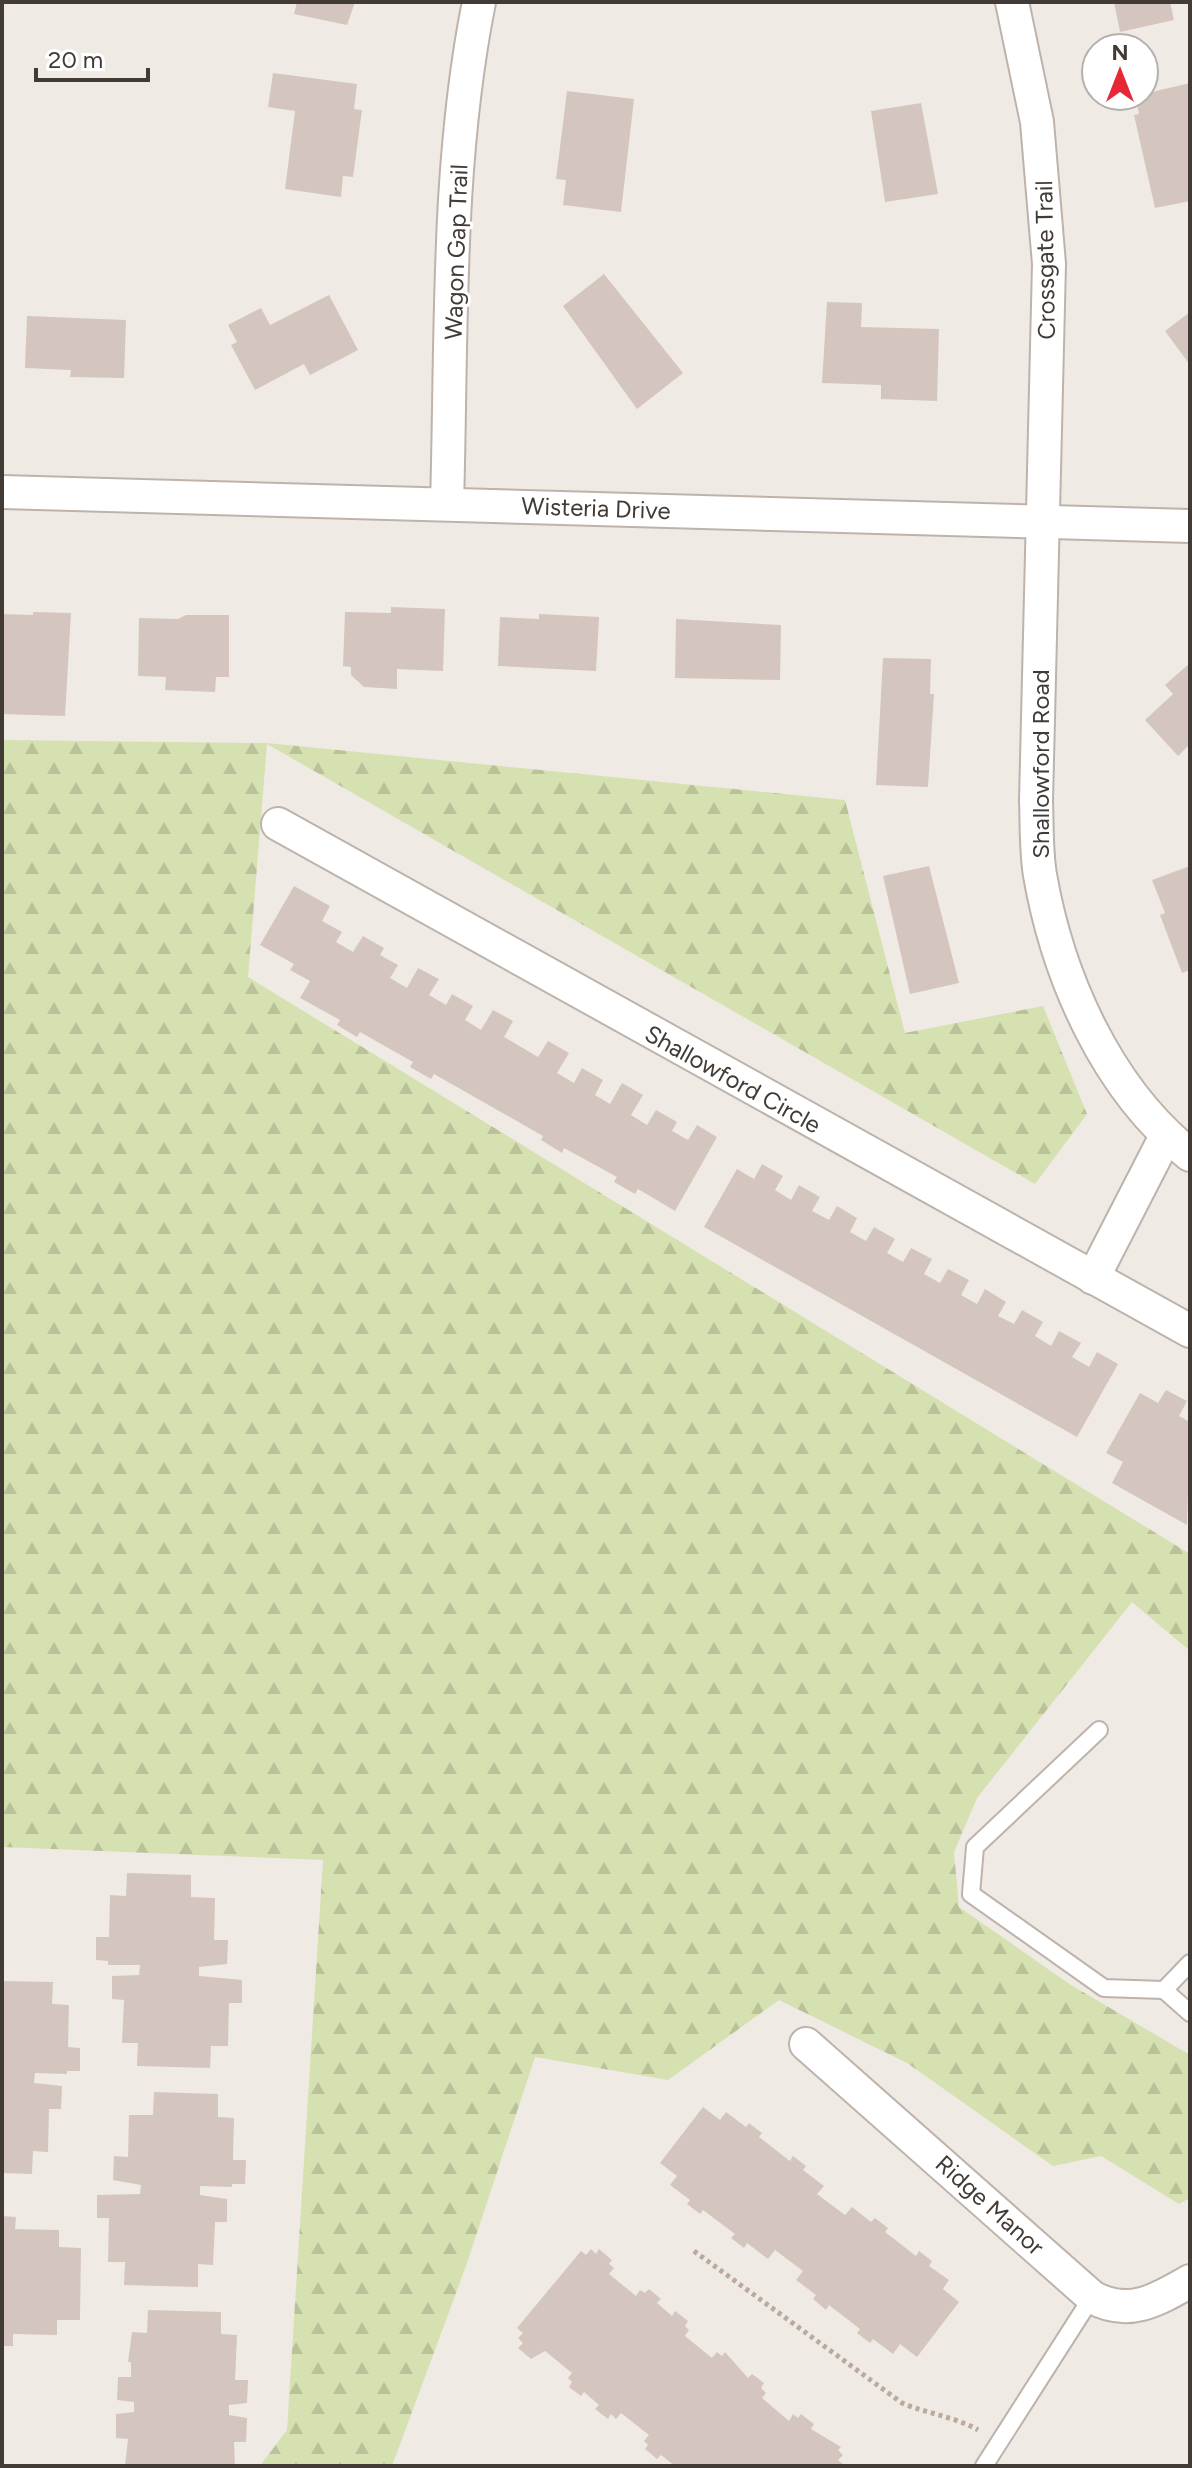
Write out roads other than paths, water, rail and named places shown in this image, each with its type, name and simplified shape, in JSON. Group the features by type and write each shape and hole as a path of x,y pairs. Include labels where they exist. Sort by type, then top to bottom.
{"street":[{"name":"Wagon Gap Trail","path":"447,504 457,180 470,45 479,2"},
{"name":"Crossgate Trail","path":"1012,2 1037,122 1046,199 1049,264 1044,521"},
{"name":"Wisteria Drive","path":"2,492 1190,526"},
{"name":"Shallowford Road","path":"1044,521 1036,801 1040,872 1066,973 1084,1013 1110,1061 1178,1146"},
{"name":"Shallowford Circle","path":"278,824 1190,1331"},
{"path":"1093,1278 1178,1146"},
{"name":"Ridge Manor","path":"806,2044 1092,2297 1111,2308 1135,2307 1190,2281"}],"lane":[{"path":"1099,1730 975,1847 971,1894 1104,1988 1164,1990 1190,2013"},
{"path":"1164,1990 1190,1963"},
{"path":"984,2466 1092,2297"}]}
